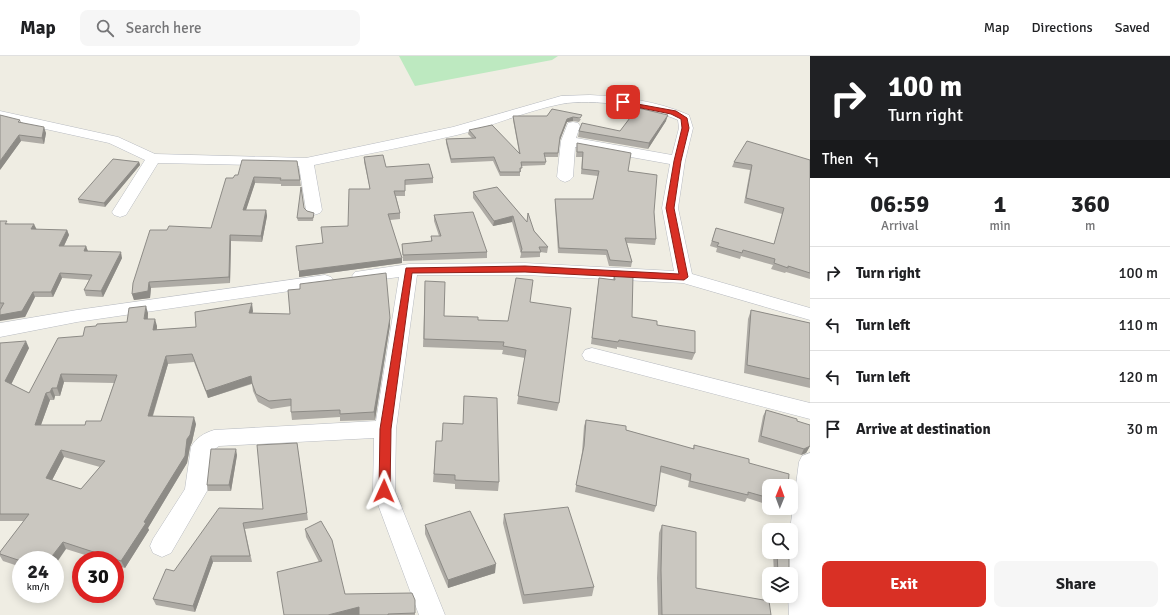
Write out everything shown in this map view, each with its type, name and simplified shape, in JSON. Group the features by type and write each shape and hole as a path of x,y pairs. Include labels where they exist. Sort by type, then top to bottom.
{"street":[{"path":"0,115 113,140 153,158 306,162 455,131 561,100 588,98 673,112 684,118 686,128 678,161 670,208 684,277"},
{"path":"565,176 568,141 573,126"},
{"path":"568,141 678,161"},
{"path":"120,212 153,158"},
{"path":"306,162 314,210"},
{"path":"0,330 77,316 409,270 525,269 684,277 810,314"},
{"path":"409,270 386,429 384,491 432,615"},
{"path":"592,355 810,411"},
{"path":"162,546 196,491 202,447 214,438 386,429"},
{"path":"802,615 798,560 810,462"}],"green space":[{"path":"399,56 558,56 552,60 415,86"}],"building":[{"path":"639,106 638,108 668,115 649,143 579,131 582,123 620,131"},
{"path":"552,109 582,115 580,118 573,117 567,119 560,137 558,153 544,153 546,162 521,162 522,168 520,168 520,172 500,172 494,157 451,159 446,139 476,138 469,130 492,125 520,154 513,116 547,116"},
{"path":"0,115 20,120 18,122 44,127 42,138 19,135 0,161"},
{"path":"747,141 810,160 810,273 774,263 775,259 743,250 742,253 717,246 719,243 712,241 716,228 774,244 784,208 746,198 752,165 734,162"},
{"path":"577,143 631,153 628,171 657,175 654,212 656,239 625,238 632,262 610,260 607,250 559,248 555,199 593,199 599,171 582,169 583,152 577,152"},
{"path":"383,155 386,167 429,164 433,178 405,180 405,191 394,191 400,213 388,214 402,258 299,271 296,246 323,243 321,227 348,226 349,189 370,189 364,157"},
{"path":"113,159 139,162 104,203 78,199"},
{"path":"242,160 297,161 300,180 280,180 281,178 254,177 243,210 266,210 261,236 230,235 229,277 149,282 148,291 132,294 133,283 150,230 167,230 169,226 211,228 226,178 233,178 235,175 238,175"},
{"path":"301,187 304,208 307,211 314,213 313,218 297,218"},
{"path":"497,187 527,222 528,213 534,231 548,247 539,247 541,252 521,252 522,249 513,216 494,221 473,192"},
{"path":"473,212 487,252 403,255 402,244 432,241 431,236 441,236 434,215"},
{"path":"0,221 7,221 5,224 34,224 31,229 67,230 59,246 86,246 84,251 121,252 101,291 84,290 92,275 60,273 51,292 33,292 22,311 0,315 0,310 4,303 0,303"},
{"path":"386,273 390,318 374,412 340,414 340,410 291,412 291,399 269,401 256,394 251,376 206,391 192,354 166,356 148,416 194,417 190,435 187,439 185,456 144,522 146,523 124,556 124,551 90,551 63,542 56,551 12,551 12,558 0,554 29,514 0,514 0,343 26,341 5,381 29,393 58,338 83,336 85,327 96,326 97,324 127,322 129,308 146,306 144,319 155,319 153,330 196,327 195,312 252,303 249,313 290,314 288,290 300,289 300,284","holes":["61,374 117,375 101,421 86,421 85,425 35,425 46,393 50,392 52,388 57,388","61,450 105,461 81,489 46,478"]},
{"path":"614,274 633,275 632,317 657,321 657,325 695,331 695,353 619,340 618,342 592,338 599,278 615,280"},
{"path":"516,278 533,280 530,302 571,308 559,403 518,396 526,350 503,346 504,342 424,339 425,281 445,282 444,316 478,317 478,320 508,321"},
{"path":"751,310 810,323 810,379 747,365"},
{"path":"464,396 497,398 499,482 455,480 455,475 434,474 436,441 442,441 443,423 463,424"},
{"path":"766,410 797,419 797,421 810,425 810,446 804,449 761,436"},
{"path":"586,420 626,426 626,430 694,449 694,445 749,459 749,463 789,474 789,479 762,479 762,496 748,492 748,495 690,481 691,474 661,466 656,506 576,485 584,446"},
{"path":"297,443 307,513 243,523 250,556 211,556 193,606 153,599 166,569 174,571 219,508 263,509 257,445"},
{"path":"211,449 236,449 229,485 207,485"},
{"path":"568,507 594,587 524,595 504,514"},
{"path":"470,511 496,564 448,580 425,525"},
{"path":"321,521 332,540 345,594 412,593 415,600 415,613 359,615 359,607 328,615 284,615 277,572 322,561 305,529"},
{"path":"662,525 696,532 696,588 762,600 762,603 769,603 771,615 662,615"},
{"path":"777,559 789,559 789,567 778,567"}],"route":[{"path":"384,491 386,429 409,270 525,269 684,277 670,208 678,161 686,128 684,118 673,112 623,102"}]}
